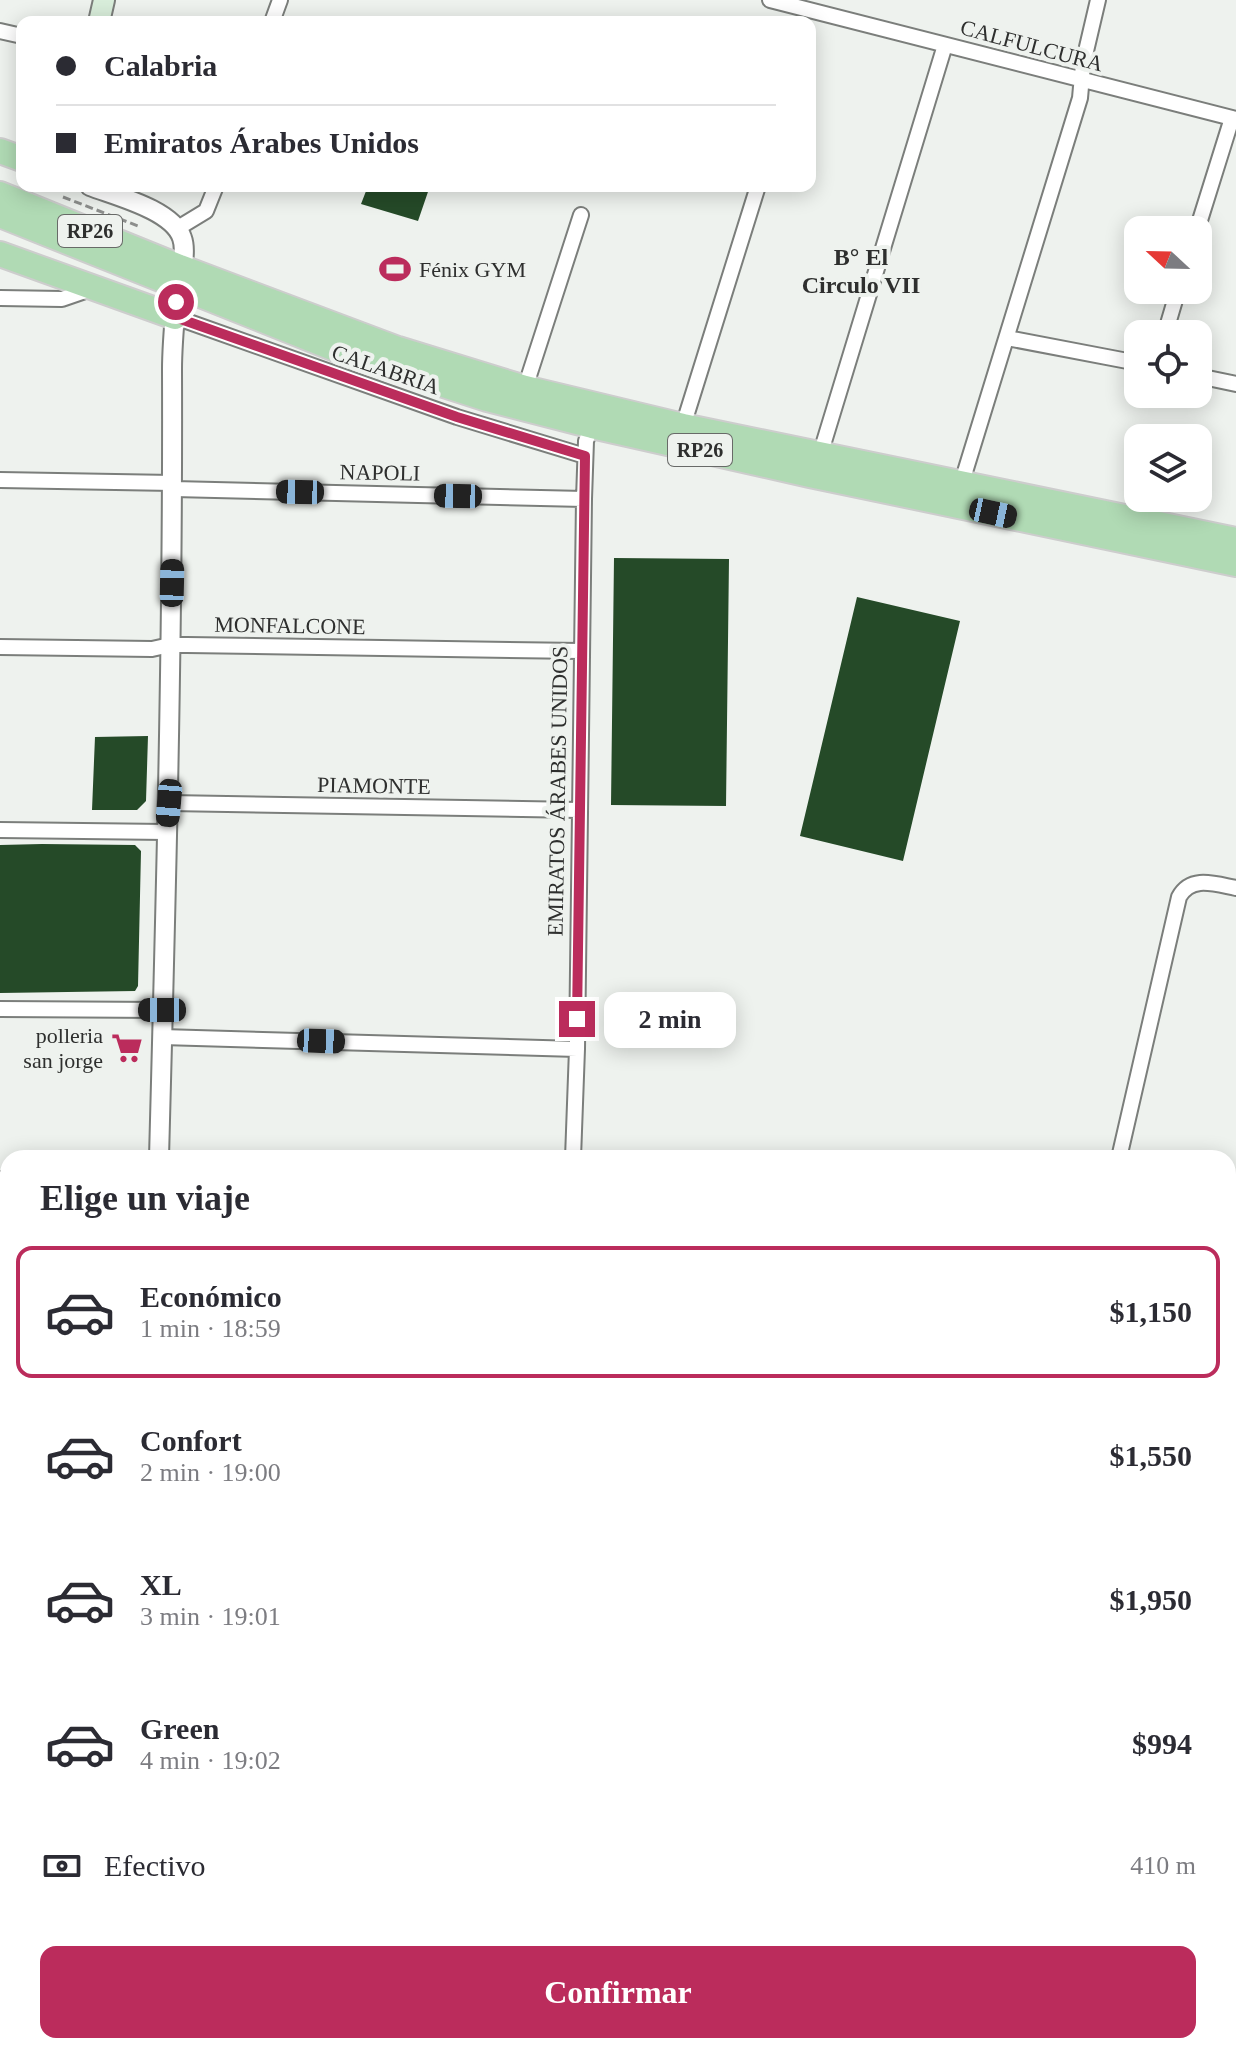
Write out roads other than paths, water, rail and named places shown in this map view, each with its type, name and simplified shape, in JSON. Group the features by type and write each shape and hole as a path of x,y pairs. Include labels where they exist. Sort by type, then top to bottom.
{"main road":[{"name":"RP26","path":"0,194 363,359 487,399 592,426 1236,564"},
{"name":"RP26","path":"0,215 179,277 525,388 683,426 1236,540"},
{"path":"0,254 175,317"}],"street":[{"name":"CALFULCURA","path":"770,0 809,16"},
{"path":"961,485 1080,98 1083,64 1098,0"},
{"name":"CALFULCURA","path":"816,18 945,45 1234,119"},
{"path":"820,455 945,45"},
{"path":"1202,216 1234,119"},
{"path":"105,192 173,221 185,252 175,317 169,803 159,1150"},
{"path":"178,228 206,211 214,192"},
{"path":"683,426 756,192"},
{"path":"525,388 581,215"},
{"path":"0,298 62,299 95,288"},
{"name":"CALABRIA","path":"175,317 443,412 585,456"},
{"path":"1007,338 1124,360"},
{"path":"1212,379 1236,384"},
{"name":"EMIRATOS ÁRABES UNIDOS","path":"573,1150 585,456 586,441 592,426"},
{"name":"NAPOLI","path":"0,480 584,499"},
{"name":"MONFALCONE","path":"0,647 152,649 170,645 581,651"},
{"name":"PIAMONTE","path":"169,803 579,810"},
{"path":"0,830 166,832"},
{"path":"1121,1150 1179,897 1184,888 1197,883 1236,888"},
{"path":"0,1009 162,1010"},
{"path":"162,1037 577,1049"}],"place":[{"name":"Fénix GYM","path":"395,269"},
{"name":"polleria san jorge","path":"127,1048"}],"district":[{"name":"B° El Circulo VII","path":"861,271"}]}
